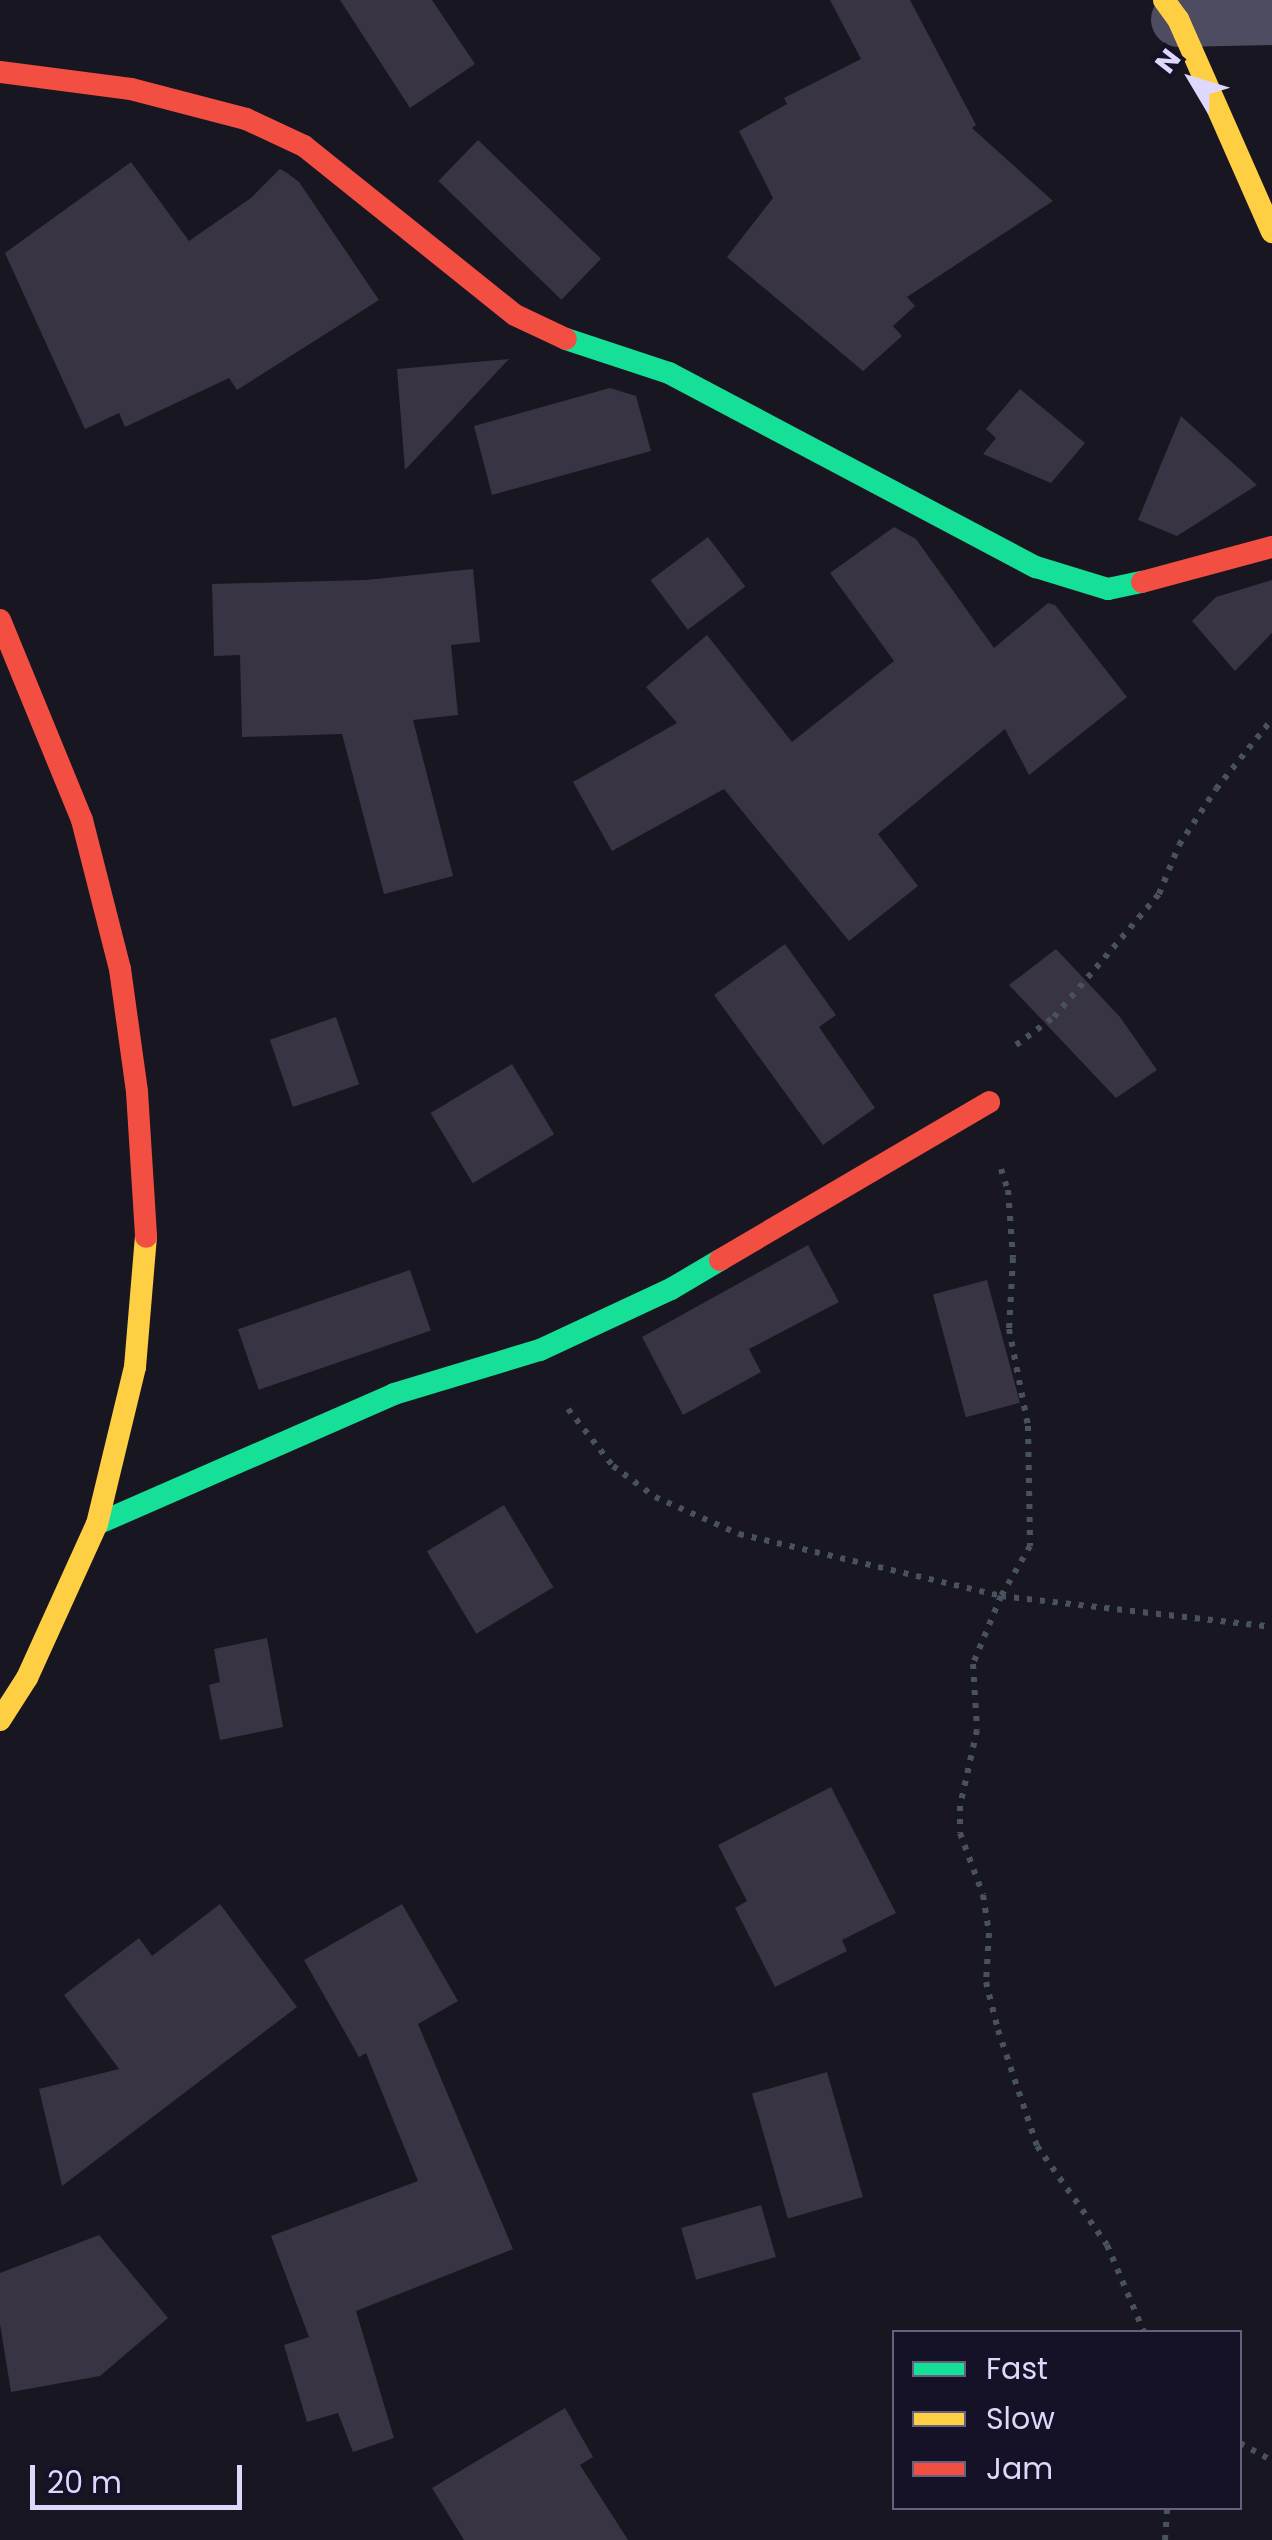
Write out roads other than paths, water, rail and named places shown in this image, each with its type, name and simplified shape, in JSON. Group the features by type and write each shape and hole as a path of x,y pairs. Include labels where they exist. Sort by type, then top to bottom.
{"street":[{"path":"1272,16 1171,10 1272,232"},
{"path":"0,72 131,90 261,126 304,146 514,315 588,349 669,373 1036,567 1108,589 1180,575 1272,547"},
{"path":"0,620 82,820 120,969 137,1092 146,1228 136,1367 97,1524 27,1678 0,1720"},
{"path":"97,1524 394,1394 540,1350 671,1289 989,1102"}]}
